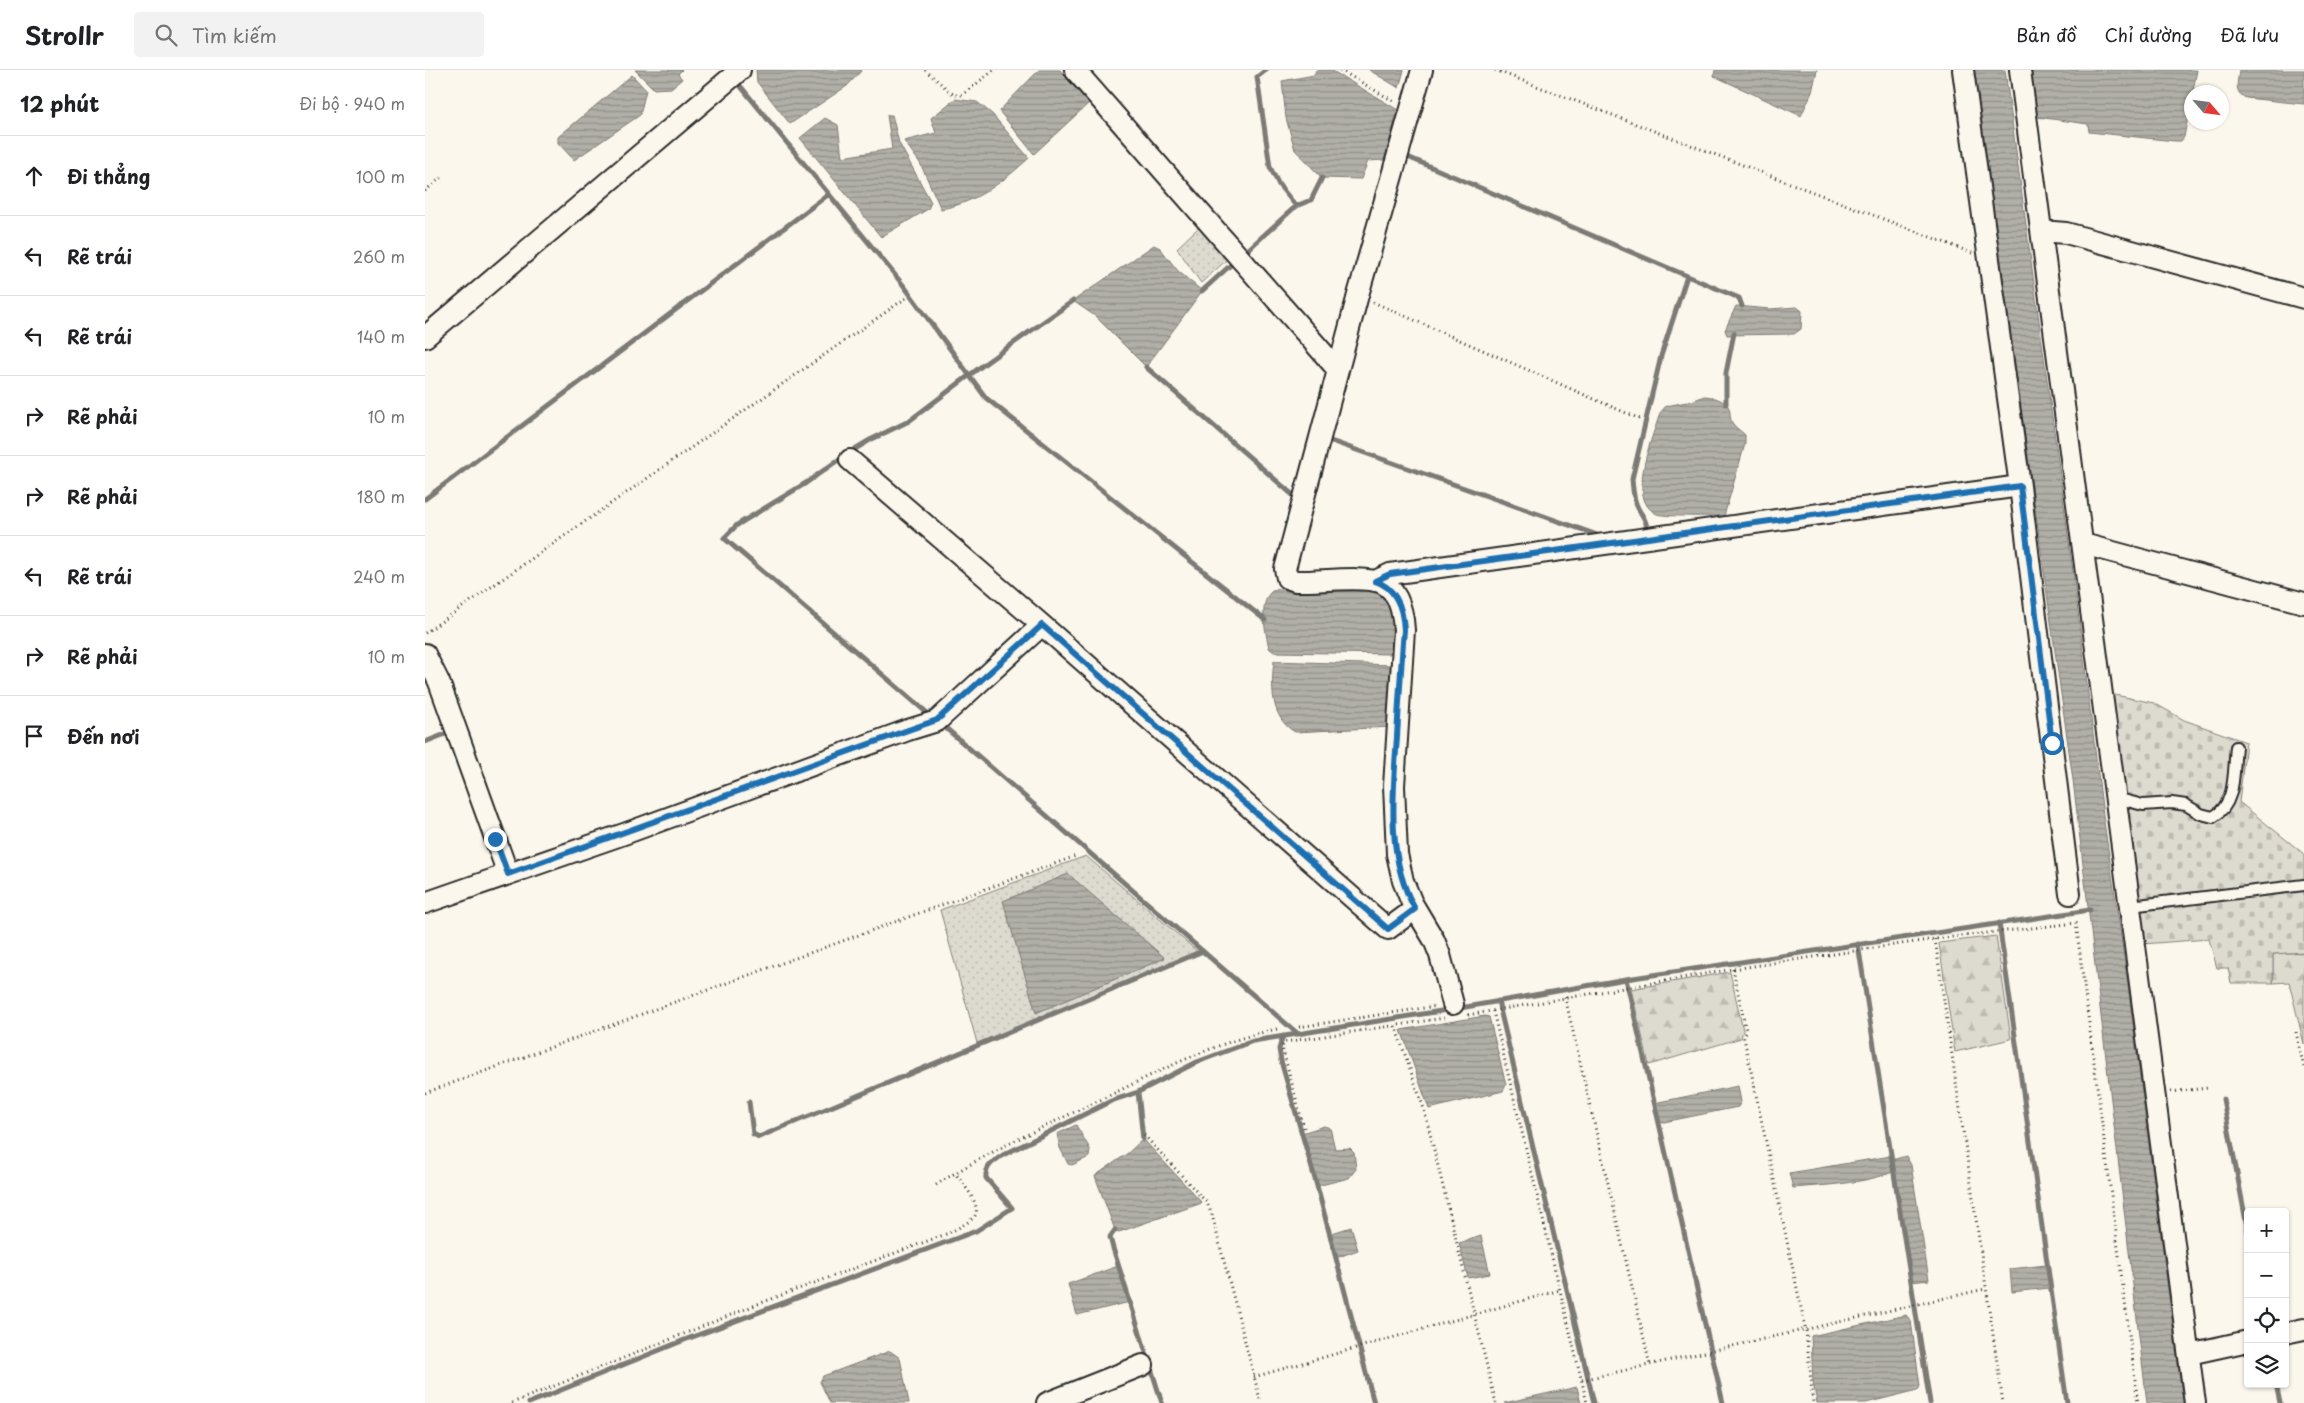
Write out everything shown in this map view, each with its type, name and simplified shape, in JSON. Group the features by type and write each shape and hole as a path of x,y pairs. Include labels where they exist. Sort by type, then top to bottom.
{"street":[{"path":"425,337 740,70"},
{"path":"1075,70 1338,370"},
{"path":"1422,70 1285,564 1285,574 1287,578 1296,581 1375,581 1388,587 1400,605 1404,630 1394,786 1394,820 1403,881 1415,909 1434,940 1457,1012"},
{"path":"1963,70 2020,486 2070,894"},
{"path":"2020,70 2195,1403"},
{"path":"2041,231 2066,233 2304,298"},
{"path":"850,460 1042,625 1388,929 1415,909"},
{"path":"1375,581 1390,574 2020,486"},
{"path":"2083,544 2304,603"},
{"path":"425,903 908,730 927,725 945,713 1042,625"},
{"path":"425,654 439,682 508,874"},
{"path":"2289,1332 2304,1329"},
{"path":"2189,1354 2244,1342"},
{"path":"1047,1403 1143,1365"}],"lane":[{"path":"2116,798 2143,805 2179,804 2213,817 2222,812 2230,802 2235,747"},
{"path":"2130,906 2304,885"}],"path":[{"path":"925,70 954,95 962,95 994,70"},
{"path":"1340,70 1411,112"},
{"path":"1495,70 1989,259"},
{"path":"425,191 442,177"},
{"path":"1358,296 1642,420"},
{"path":"425,633 906,298"},
{"path":"425,1093 1075,856"},
{"path":"1299,1027 1457,1012 1493,1011 1565,996 1733,969 1935,940 2076,923 2138,1403"},
{"path":"1935,940 2003,1403"},
{"path":"1733,969 1746,1030 1744,1038 1805,1330 1813,1403"},
{"path":"1565,996 1650,1365"},
{"path":"1493,1011 1587,1403"},
{"path":"1304,1128 1282,1047 1285,1042 1395,1026 1457,1012"},
{"path":"1395,1026 1424,1109 1496,1403"},
{"path":"936,1184 1007,1144 1194,1055 1244,1036 1277,1029"},
{"path":"2296,1032 2304,1068"},
{"path":"2154,1094 2208,1088"},
{"path":"1144,1135 1207,1203 1212,1215 1261,1403"},
{"path":"512,1403 758,1304 949,1233 974,1218 977,1212 977,1206 955,1173"},
{"path":"1582,1380 1985,1289"},
{"path":"1254,1377 1560,1290"}],"green space":[{"path":"1200,226 1230,257 1201,283 1177,248"},
{"path":"2110,694 2154,703 2184,720 2246,742 2239,802 2304,854 2304,952 2273,954 2273,983 2231,983 2228,968 2217,968 2209,939 2142,944"},
{"path":"1086,856 1197,951 977,1043 940,910"},
{"path":"1996,936 2011,1039 1955,1052 1939,943"},
{"path":"2304,952 2304,1044 2289,982 2273,983 2273,954"},
{"path":"1730,972 1743,1030 1741,1038 1649,1065 1631,989"}],"shaded area":[{"path":"635,70 682,70 678,74 682,79 671,88 654,89"},
{"path":"756,70 862,70 847,86 790,124 757,82"},
{"path":"1039,70 1060,70 1090,102 1034,154 999,111"},
{"path":"1316,70 1331,70 1398,110 1384,160 1368,161 1361,179 1322,178 1295,150 1286,118 1282,81 1314,75"},
{"path":"1369,70 1404,70 1399,88"},
{"path":"1715,70 1817,70 1812,92 1801,116 1714,76"},
{"path":"1974,70 2005,70 2183,1403 2147,1403 2073,780"},
{"path":"2031,70 2197,70 2194,85 2184,85 2185,130 2181,141 2089,132 2088,124 2037,117"},
{"path":"2239,70 2304,70 2304,104 2242,96 2239,93 2237,83"},
{"path":"632,75 646,90 640,115 574,160 558,143 558,137"},
{"path":"955,99 977,102 992,114 1029,158 989,190 966,202 941,209 920,163 904,141 936,133 931,118"},
{"path":"887,115 892,115 899,143 931,202 928,209 881,237 800,138 825,118 838,125 842,157 892,149"},
{"path":"1154,245 1160,248 1178,271 1202,291 1146,367 1095,316 1073,301"},
{"path":"1736,306 1770,309 1797,307 1802,311 1801,329 1794,334 1727,335 1725,330"},
{"path":"1704,396 1725,403 1729,408 1733,424 1745,435 1745,444 1724,516 1657,514 1648,506 1643,495 1642,482 1644,467 1660,413 1666,406 1692,401"},
{"path":"1287,587 1374,590 1387,602 1393,619 1393,637 1390,654 1274,652 1269,648 1266,635 1265,604 1271,592"},
{"path":"1274,661 1393,665 1390,727 1295,732 1281,718 1274,700"},
{"path":"1068,874 1165,958 1036,1013 1003,901"},
{"path":"1485,1016 1489,1017 1506,1085 1503,1091 1429,1109 1401,1030"},
{"path":"1738,1086 1741,1102 1738,1107 1659,1123 1654,1103"},
{"path":"1076,1125 1090,1149 1089,1157 1072,1165 1068,1164 1060,1148 1057,1134"},
{"path":"1324,1126 1330,1128 1335,1149 1350,1148 1354,1152 1356,1169 1349,1178 1317,1186 1302,1133"},
{"path":"1143,1139 1202,1203 1119,1232 1115,1230 1095,1176 1128,1153"},
{"path":"1891,1156 1892,1160 1906,1156 1911,1165 1929,1280 1911,1282 1893,1172 1856,1182 1793,1188 1789,1173"},
{"path":"1351,1227 1358,1250 1336,1258 1329,1234"},
{"path":"1481,1236 1490,1274 1468,1278 1459,1243"},
{"path":"2046,1265 2050,1288 2012,1292 2010,1269"},
{"path":"1118,1266 1130,1302 1077,1315 1068,1284"},
{"path":"1906,1315 1911,1321 1920,1386 1918,1390 1866,1403 1817,1403 1813,1382 1811,1336"},
{"path":"890,1351 900,1358 909,1403 830,1403 820,1382 823,1376"},
{"path":"1577,1387 1581,1403 1504,1403"}],"waterway":[{"path":"1266,70 1257,77 1270,167 1279,185 1296,206"},
{"path":"734,86 738,83 904,286 986,398 1265,620"},
{"path":"1403,155 1739,298 1742,306"},
{"path":"1242,255 1296,206 1311,200 1322,178"},
{"path":"425,499 829,194"},
{"path":"1202,291 1235,261"},
{"path":"1644,532 1647,528 1635,501 1632,479 1661,356 1687,276"},
{"path":"933,718 724,538 737,525 806,483 845,455 870,440 909,421 987,362 1073,301"},
{"path":"1726,404 1726,373 1734,333"},
{"path":"1146,367 1294,496"},
{"path":"1328,440 1603,537"},
{"path":"940,723 1298,1034"},
{"path":"425,742 448,733"},
{"path":"529,1403 687,1339 976,1231 1012,1208 986,1178 987,1170 996,1159 1111,1101 1138,1092 1197,1062 1253,1041 1626,979 2090,910"},
{"path":"1999,923 2067,1403"},
{"path":"1858,944 1930,1403"},
{"path":"749,1102 753,1134 759,1137 1203,951"},
{"path":"1626,979 1723,1403"},
{"path":"1498,1001 1594,1403"},
{"path":"1283,1036 1279,1049 1281,1061 1317,1186 1374,1403"},
{"path":"1138,1092 1143,1139"},
{"path":"2223,1099 2244,1211"},
{"path":"1115,1230 1110,1237 1112,1245 1162,1403"},
{"path":"2277,1388 2280,1403"}],"route":[{"path":"495,839 508,874 624,834 908,730 927,725 937,720 1042,625 1388,929 1415,909 1403,881 1397,854 1394,820 1394,786 1404,630 1403,617 1400,605 1388,587 1375,581 1390,574 2020,486 2052,743"}]}
